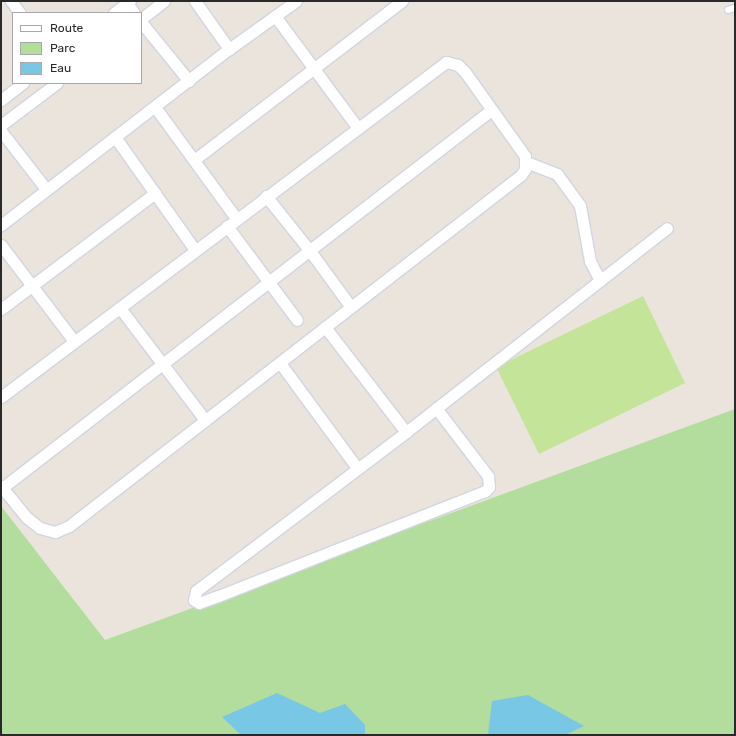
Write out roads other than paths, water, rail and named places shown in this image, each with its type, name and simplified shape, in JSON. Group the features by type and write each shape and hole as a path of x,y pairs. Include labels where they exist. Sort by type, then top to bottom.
{"street":[{"path":"11,1 19,12"},
{"path":"142,18 164,1"},
{"path":"195,1 230,48"},
{"path":"1,225 230,48 296,1"},
{"path":"194,160 402,1"},
{"path":"122,5 132,12"},
{"path":"275,16 357,127"},
{"path":"142,23 189,81"},
{"path":"1,397 120,308 236,218 446,62 458,65 465,72 521,150 526,162 521,174 62,530 47,531 33,523 2,487 162,366 492,110"},
{"path":"1,100 22,84"},
{"path":"1,125 56,84"},
{"path":"155,107 236,218"},
{"path":"1,132 46,190"},
{"path":"115,137 195,250"},
{"path":"526,162 557,174 580,206 590,261 600,281"},
{"path":"1,309 155,193"},
{"path":"266,196 310,251 351,307"},
{"path":"227,226 297,320"},
{"path":"436,408 488,476 489,487 485,491 218,596 199,603 194,600 196,591 406,432 436,408 600,281 667,228"},
{"path":"1,245 74,341"},
{"path":"120,308 162,366 205,420"},
{"path":"325,327 406,432"},
{"path":"280,362 357,468"}],"lane":[{"path":"728,10 735,8"}],"water":[{"path":"277,693 320,713 345,704 365,725 365,735 241,735 222,717"},
{"path":"528,695 584,726 565,735 488,735 492,701"}]}
